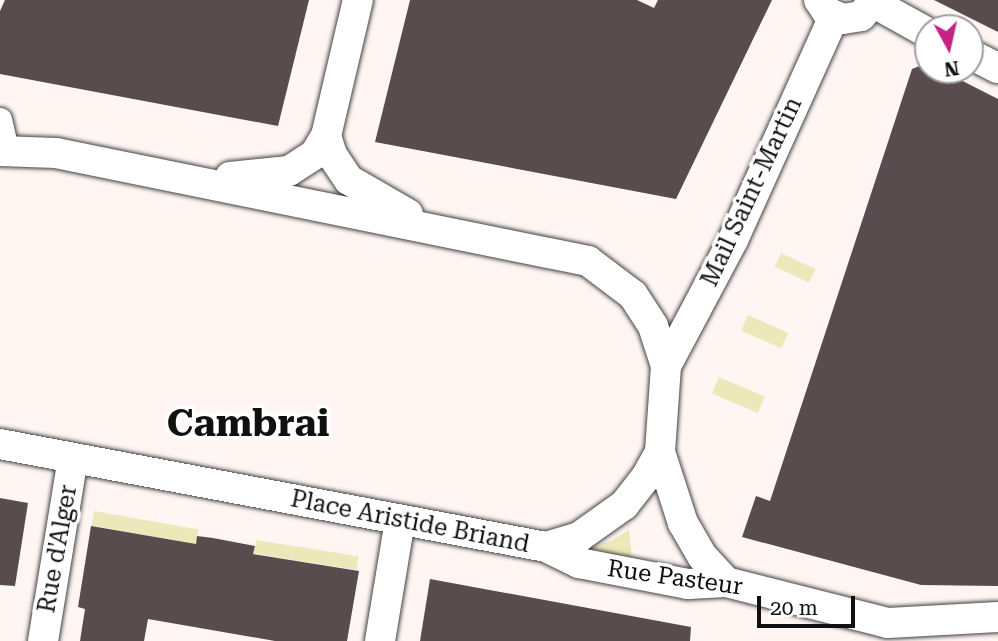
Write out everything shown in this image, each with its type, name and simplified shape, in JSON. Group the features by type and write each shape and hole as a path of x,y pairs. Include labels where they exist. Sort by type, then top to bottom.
{"street":[{"path":"183,178 289,171 315,154 326,136 358,0"},
{"path":"826,8 861,16 874,1 914,25"},
{"name":"Mail Saint-Martin","path":"666,366 733,240 826,8"},
{"path":"0,118 4,150 56,153 549,250 587,261 614,277 633,295 653,327 666,366 660,452 683,523 703,557 726,582"},
{"path":"326,136 332,155 349,180 436,228"},
{"name":"Place Aristide Briand","path":"0,444 546,547 579,537 624,505 660,452"},
{"name":"Rue d'Alger","path":"43,641 74,458"},
{"path":"380,641 400,520"},
{"name":"Rue Pasteur","path":"546,547 579,563 688,584 726,582 897,632 998,617"}],"shaded area":[{"path":"781,253 815,269 809,283 775,267"},
{"path":"748,315 788,333 781,348 741,331"},
{"path":"719,377 765,397 758,413 712,394"},
{"path":"94,511 198,529 196,544 91,526"},
{"path":"629,530 632,560 584,551 612,540"},
{"path":"256,540 359,556 357,570 254,554"}],"building":[{"path":"5,0 309,0 278,126 0,74 0,11"},
{"path":"410,0 637,0 654,8 658,0 772,0 676,199 375,142"},
{"path":"934,0 998,0 998,32 984,25 984,14 962,14"},
{"path":"914,68 914,84 969,84 998,99 998,586 921,585 742,537 756,496 770,501"},
{"path":"0,498 28,503 15,586 0,585"},
{"path":"91,526 196,544 197,536 213,538 255,546 253,554 359,571 347,641 275,641 148,619 144,641 80,641 85,609 78,607"},
{"path":"430,579 691,627 690,641 420,641"}],"district":[{"name":"Cambrai","path":"248,424"}]}
